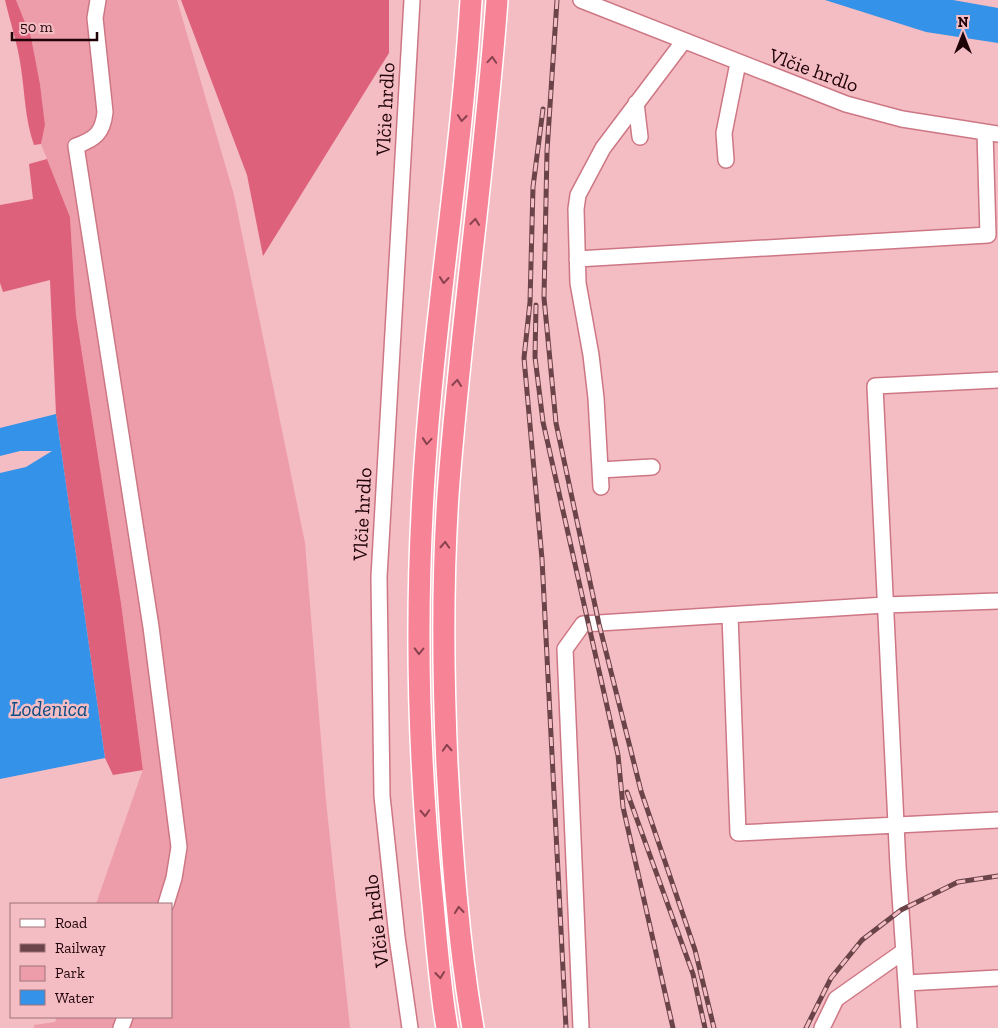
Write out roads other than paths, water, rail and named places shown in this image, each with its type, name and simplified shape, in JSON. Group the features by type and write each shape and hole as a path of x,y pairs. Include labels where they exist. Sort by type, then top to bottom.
{"highway":[{"path":"447,1028 427,846 418,696 420,579 422,495 466,80 471,0"},
{"path":"473,1028 451,841 444,695 444,594 455,404 490,92 497,0"}],"street":[{"path":"98,0 95,18 105,112 103,126 98,136 76,146 151,627 179,847 174,878 166,903"},
{"name":"Vlčie hrdlo","path":"410,1028 397,937 382,796 379,577 412,0"},
{"name":"Vlčie hrdlo","path":"578,259 993,234 992,133 902,119 846,104 683,42 581,0"},
{"path":"601,487 592,356 578,283 576,209 581,185 603,148 683,42"},
{"path":"726,160 724,133 738,63"},
{"path":"636,103 640,137"},
{"path":"909,1028 896,825 875,386 998,380"},
{"path":"600,470 652,467"},
{"path":"581,1028 565,649 583,624 886,605 998,601"},
{"path":"730,615 738,833 998,820"},
{"path":"822,1028 836,999 904,951"},
{"path":"906,983 998,978"}],"water":[{"path":"825,0 953,0 998,8 998,43 926,32"},
{"name":"Lodenica","path":"56,414 105,758 0,779 0,428"}],"railway":[{"path":"557,0 547,151 544,298 556,423 599,624 641,791 695,950 714,1028"},
{"path":"543,109 533,187 530,302 524,358 542,559 566,1028"},
{"path":"536,305 535,357 543,422 618,755 623,807 673,1028"},
{"path":"627,792 693,974 705,1028"},
{"path":"806,1028 831,978 862,940 901,910 958,882 998,876"}]}
